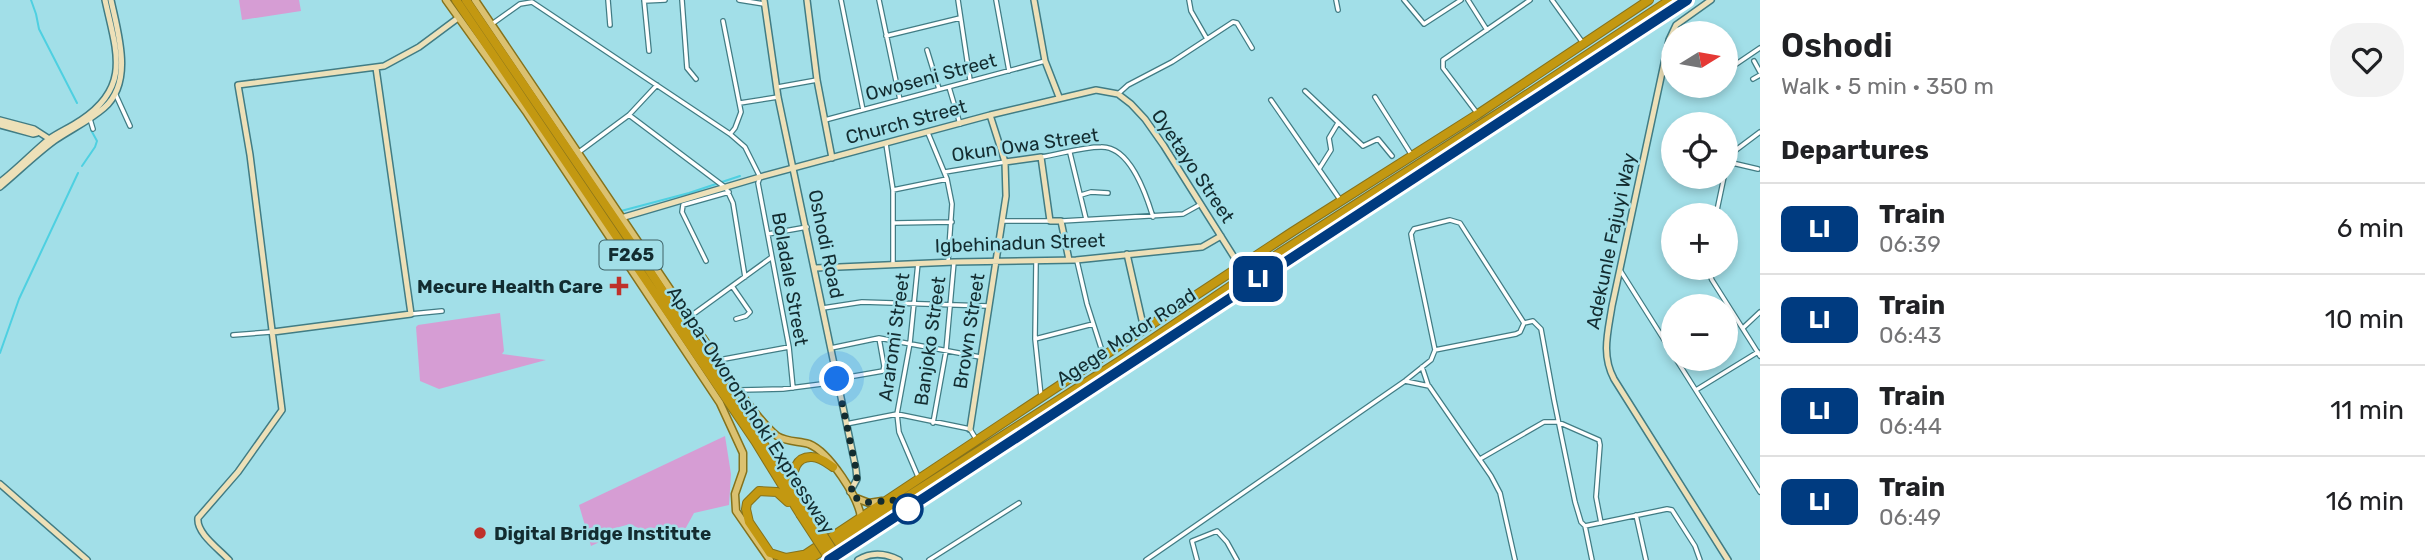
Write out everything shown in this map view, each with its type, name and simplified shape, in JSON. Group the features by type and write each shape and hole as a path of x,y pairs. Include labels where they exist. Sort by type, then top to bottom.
{"highway":[{"name":"Apapa-Oworonshoki Expressway","path":"456,0 803,512 839,560"},
{"name":"Apapa-Oworonshoki Expressway","path":"466,0 686,319 830,560"},
{"name":"Agege Motor Road","path":"803,558 1104,356 1649,0"},
{"name":"Agege Motor Road","path":"803,558 980,450 1670,0"},
{"path":"803,512 793,471 803,459 813,457 833,467"},
{"path":"803,512 774,491 759,491 750,498 746,509 749,522 771,553 786,558 803,558"}],"main road":[{"name":"Apapa-Oworonshoki Expressway","path":"446,0 529,111 720,403 743,453 743,471 735,494 736,511 770,560"},
{"name":"Apapa-Oworonshoki Expressway","path":"475,0 686,319 738,390 775,434 818,449 853,495 861,518"},
{"name":"Apapa-Oworonshoki Expressway","path":"853,495 869,503 891,499"}],"street":[{"path":"0,185 51,141 101,105 113,87 117,64 106,0"},
{"path":"51,141 105,108 115,93 122,63 111,0"},
{"path":"608,0 610,25"},
{"path":"649,51 644,0 664,0"},
{"path":"682,0 687,68 696,79"},
{"path":"739,0 764,2"},
{"path":"807,0 817,80 832,158"},
{"path":"841,0 863,110"},
{"path":"881,0 900,100"},
{"path":"958,0 970,80"},
{"path":"996,0 1009,71"},
{"path":"1034,0 1045,61 1059,97 1096,90 1118,94 1128,85 1172,62 1235,22 1252,48"},
{"path":"1189,0 1191,11 1207,39"},
{"path":"1336,0 1338,10"},
{"path":"1404,0 1424,24 1461,0"},
{"path":"1468,0 1488,30"},
{"path":"1478,114 1443,68 1443,60 1530,0"},
{"path":"1552,0 1583,43"},
{"name":"Adekunle Fajuyi Way","path":"1680,21 1711,0"},
{"path":"491,26 520,4 532,2 730,134 745,147 760,177"},
{"name":"Oshodi Road","path":"764,2 778,97 856,469 857,479 853,495"},
{"path":"229,560 204,533 197,522 198,518 238,471 282,410 250,155 238,85 376,68 419,47 458,18"},
{"path":"886,36 960,18"},
{"path":"723,21 741,117 730,134"},
{"path":"1738,63 1760,48"},
{"path":"928,51 939,90"},
{"name":"Owoseni Street","path":"825,120 1045,61"},
{"path":"1753,79 1760,73 1754,61"},
{"path":"376,68 411,314"},
{"path":"777,87 817,80"},
{"path":"578,153 629,115 657,85"},
{"name":"Adekunle Fajuyi Way","path":"1661,86 1606,342 1609,370 1728,560"},
{"path":"949,87 960,124"},
{"path":"1305,91 1363,146 1378,139 1392,156"},
{"path":"115,93 130,126"},
{"name":"Oyetayo Street","path":"1118,94 1131,104 1144,120 1246,276"},
{"path":"740,103 778,97"},
{"name":"Church Street","path":"621,218 630,213 724,186 1059,97"},
{"path":"1375,97 1412,156"},
{"path":"1271,100 1341,201"},
{"path":"629,115 724,186 733,203 745,277"},
{"name":"Brown Street","path":"970,429 1006,196 1005,162 990,115"},
{"path":"89,119 93,129"},
{"path":"0,120 34,129 51,141"},
{"path":"1319,169 1331,150 1329,138 1338,123"},
{"path":"0,125 33,134 37,132"},
{"name":"Banjoko Street","path":"928,133 947,179 952,204 951,304 933,423"},
{"path":"1738,149 1759,135"},
{"path":"886,145 893,190 893,264"},
{"name":"Okun Owa Street","path":"944,172 1101,146 1117,152 1137,176 1153,217"},
{"path":"1070,153 1086,220"},
{"path":"1041,157 1051,222"},
{"path":"1738,164 1758,169"},
{"name":"Boladale Street","path":"760,177 758,183 789,347 793,388"},
{"path":"893,190 947,179"},
{"path":"706,261 682,207 724,186"},
{"path":"1081,195 1091,192 1108,193"},
{"path":"1003,221 1051,222 1153,217 1182,214 1200,204"},
{"path":"1146,560 1405,381 1431,360 1435,350 1411,233 1414,229 1450,220 1460,222 1524,323"},
{"path":"1061,221 1069,260"},
{"path":"894,223 952,222"},
{"path":"768,234 807,227"},
{"name":"Igbehinadun Street","path":"816,268 1076,260 1202,247 1221,236"},
{"path":"1127,254 1145,331"},
{"path":"686,319 773,257"},
{"path":"1076,260 1104,356"},
{"path":"1036,262 1035,339 1041,398"},
{"name":"Araromi Street","path":"897,415 910,343 918,263"},
{"path":"1620,270 1661,335"},
{"path":"1696,390 1759,354 1712,280"},
{"path":"732,286 750,312 746,316 736,318"},
{"path":"823,308 862,302 988,306"},
{"path":"233,335 442,311"},
{"path":"1743,328 1760,312"},
{"path":"1524,323 1533,321 1541,329 1579,518 1585,526 1592,560"},
{"path":"1435,350 1516,334 1524,323"},
{"path":"1035,339 1093,324"},
{"path":"738,390 793,388 883,371 879,338"},
{"path":"831,348 879,338 980,357"},
{"path":"717,360 789,347"},
{"path":"1422,367 1429,386 1500,492 1515,560"},
{"path":"1684,371 1760,492"},
{"path":"1405,381 1429,386"},
{"path":"846,424 897,415 970,429 980,450"},
{"path":"897,415 899,432 920,479"},
{"path":"1480,459 1538,424 1558,422 1599,440 1596,497 1601,523"},
{"path":"0,484 87,560"},
{"path":"929,560 1019,503"},
{"path":"1585,526 1672,510 1695,546 1700,560"},
{"path":"1636,515 1646,560"},
{"path":"1197,560 1192,541 1217,531 1237,560"},
{"path":"858,560 867,555 880,554 899,560"}],"shaded area":[{"path":"239,0 299,0 301,11 242,20"},
{"path":"500,313 504,351 502,354 546,360 439,389 420,381 418,325"},
{"path":"725,436 731,474 729,505 694,513 683,533 664,541 630,524 605,531 604,540 591,546 579,505"}],"waterway":[{"path":"31,0 39,29 77,103"},
{"path":"82,166 97,141 91,130"},
{"path":"0,353 19,299 78,173"},
{"path":"621,211 740,176"}],"railway":[{"path":"829,560 1687,0"}],"train":[{"name":"LI","path":"829,560 1687,0"}],"place":[{"name":"Mecure Health Care","path":"619,286"},
{"name":"Digital Bridge Institute","path":"480,533"}],"route":[{"path":"837,379 856,469 857,479 850,492 863,502 875,503 891,499 908,509"}]}
